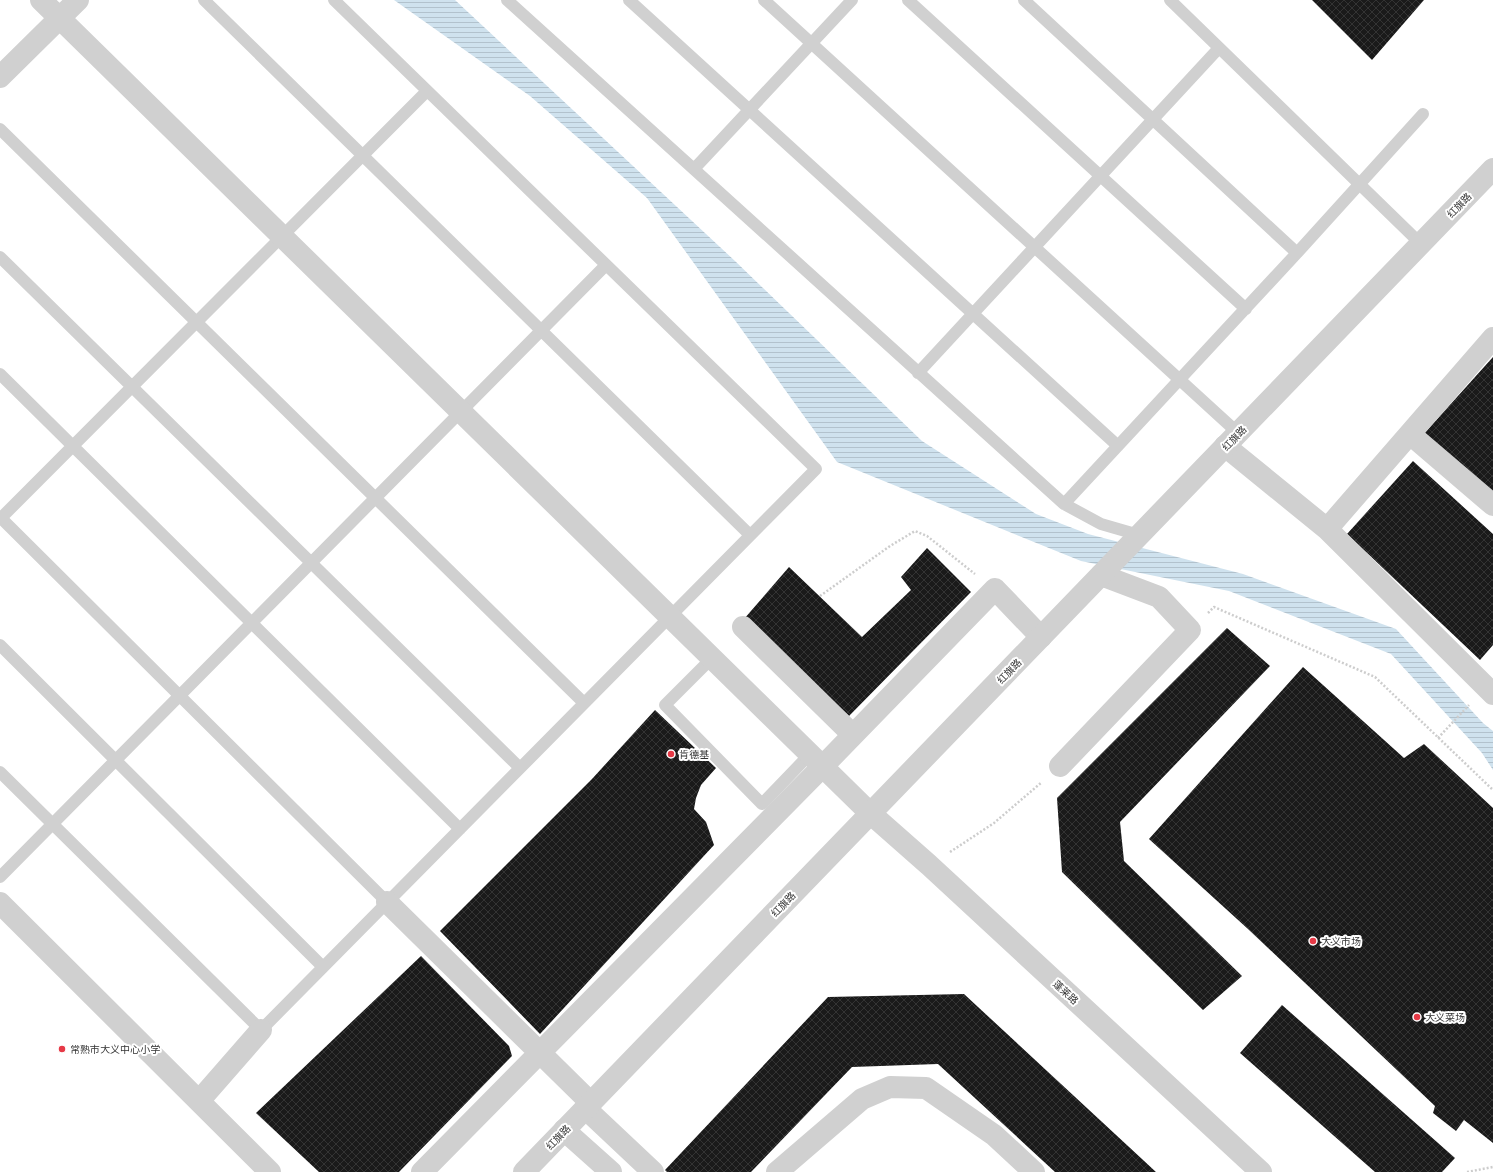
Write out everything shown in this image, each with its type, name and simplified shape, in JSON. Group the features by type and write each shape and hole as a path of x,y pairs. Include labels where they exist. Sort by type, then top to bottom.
{"street":[{"name":"蓬莱路","path":"41,0 870,813 929,865 1261,1172"},
{"path":"0,77 78,0"},
{"name":"红旗路","path":"524,1172 1421,244 1492,173"},
{"path":"1327,529 1493,338"},
{"path":"1410,434 1493,505"},
{"path":"1232,440 1491,687"},
{"path":"1060,766 1190,630 1159,597 1105,571"},
{"path":"422,1172 540,1053 816,760 853,734 995,589 1041,637"},
{"path":"742,626 853,734"},
{"path":"387,902 540,1053 588,1106 653,1172"},
{"path":"0,903 270,1172"},
{"path":"199,1101 261,1030"},
{"path":"777,1172 862,1099 890,1086 926,1088 994,1135 1034,1172"},
{"path":"564,1130 611,1172"}],"lane":[{"path":"204,0 750,535"},
{"path":"0,772 261,1030 816,469 334,0"},
{"path":"508,0 1064,504 1101,524 1137,538"},
{"path":"629,0 1118,446"},
{"path":"764,0 1180,380 1232,440"},
{"path":"694,169 852,0"},
{"path":"908,0 1246,309"},
{"path":"1024,0 1297,253"},
{"path":"1170,0 1421,244"},
{"path":"918,373 1219,48"},
{"path":"387,902 0,518 427,91"},
{"path":"1064,504 1246,309 1423,114"},
{"path":"0,129 584,703"},
{"path":"0,257 520,768"},
{"path":"0,877 606,265"},
{"path":"0,374 460,829"},
{"path":"0,645 323,967"},
{"path":"712,658 665,705 762,804 816,760"}],"path":[{"path":"820,596 890,546 915,531 927,536 995,589"},
{"path":"1190,630 1214,607 1374,678 1493,790"},
{"path":"1438,738 1491,687"},
{"path":"929,865 994,823 1060,766"},
{"path":"1467,1172 1493,1167"}],"water":[{"path":"394,0 455,0 735,261 922,441 1036,514 1088,534 1243,574 1396,629 1483,723 1493,731 1493,770 1482,753 1391,654 1229,591 1081,561 837,462 647,198 530,96"}],"building":[{"path":"1312,0 1424,0 1372,60"},
{"path":"1493,357 1493,498 1421,437"},
{"path":"1413,461 1493,534 1493,645 1480,660 1347,534"},
{"path":"927,548 971,592 849,716 744,619 789,567 862,637 911,590 901,577"},
{"path":"1227,628 1270,666 1120,822 1124,861 1242,976 1203,1010 1062,872 1057,798"},
{"name":"大义菜场","path":"1303,667 1404,758 1424,744 1493,808 1493,1143 1464,1120 1456,1131 1433,1113 1435,1106 1248,929 1149,839"},
{"path":"655,710 716,768 701,785 694,809 706,822 714,845 540,1034 440,931 592,779"},
{"path":"421,956 509,1046 512,1056 399,1172 319,1172 256,1113"},
{"path":"964,994 1156,1172 1055,1172 938,1064 852,1067 751,1172 667,1172 665,1170 828,997"},
{"path":"1282,1005 1455,1158 1442,1172 1375,1172 1240,1053"}],"place":[{"name":"肯德基","path":"671,754"},
{"name":"大义市场","path":"1313,941"},
{"name":"大义菜场","path":"1417,1017"},
{"name":"常熟市大义中心小学","path":"62,1049"}]}
